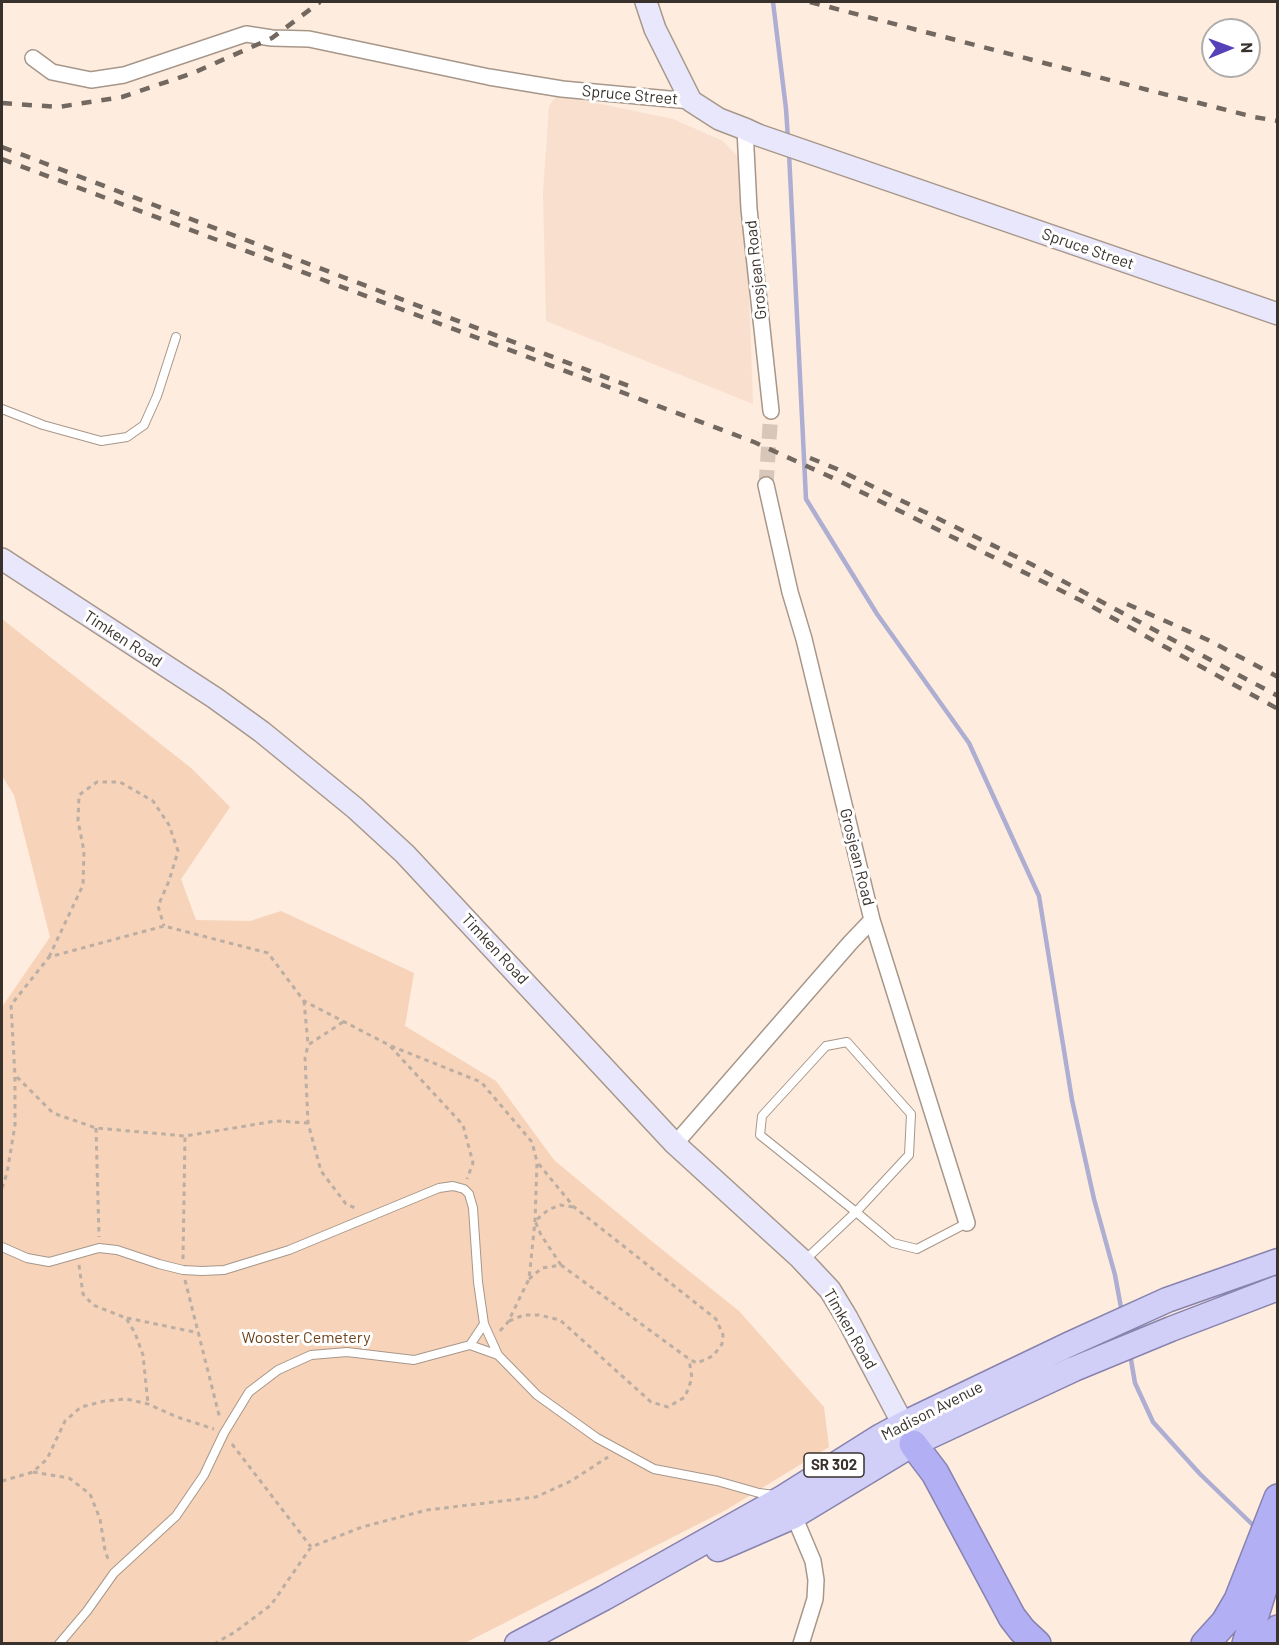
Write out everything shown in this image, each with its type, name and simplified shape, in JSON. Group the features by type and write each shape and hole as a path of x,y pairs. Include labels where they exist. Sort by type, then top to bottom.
{"highway":[{"path":"908,1434 922,1483 1008,1644"},
{"path":"908,1434 936,1473 1012,1617 1037,1644"},
{"path":"1254,1623 1278,1498"},
{"path":"1254,1623 1278,1542"},
{"path":"1205,1644 1225,1622 1254,1623 1273,1643"}],"main road":[{"name":"Madison Avenue","path":"517,1644 789,1506 908,1434 1070,1344 1167,1300 1278,1261"},
{"name":"Madison Avenue","path":"908,1434 1278,1288"}],"street":[{"path":"646,2 655,29 692,101"},
{"name":"Spruce Street","path":"33,58 51,72 91,80 124,75 246,34 272,38 309,39 562,89 692,101 718,119 752,132 1278,314"},
{"name":"Grosjean Road","path":"752,132 749,209 771,411"},
{"name":"Grosjean Road","path":"766,485 790,592 804,639 872,920 967,1223"},
{"name":"Timken Road","path":"2,559 215,698 262,732 355,808 412,861 675,1143 804,1262 830,1290 908,1434"},
{"path":"675,1143 849,943 872,920"},
{"path":"789,1506 813,1561 816,1580 815,1599 801,1644"}],"lane":[{"path":"2,409 43,425 101,441 127,437 144,425 157,396 176,337"},
{"path":"804,1262 856,1212 909,1155 911,1114 847,1042 826,1046 762,1116 760,1135 856,1212 893,1243 917,1249 967,1223"},
{"path":"2,1247 27,1258 49,1262 99,1248 117,1250 183,1270 224,1270 289,1250 439,1188 453,1186 464,1189 469,1194 473,1208 478,1282 484,1324 498,1355 537,1395 597,1438 654,1469 717,1481 759,1493 789,1506"},
{"path":"470,1345 484,1324"},
{"path":"59,1644 87,1611 114,1573 176,1516 204,1475 224,1433 249,1392 278,1370 311,1355 348,1352 414,1360 470,1345 498,1355"}],"path":[{"path":"2,1188 7,1173 15,1125 11,1005 49,957 83,885 84,851 78,820 79,795 97,782 120,782 153,801 169,825 178,851 158,906 165,926"},
{"path":"49,957 165,926 268,953 304,1001 389,1045 481,1082 532,1142 537,1162 535,1221 529,1279 508,1322 492,1340"},
{"path":"304,1001 308,1045 305,1058 308,1123 321,1171 346,1204 373,1215"},
{"path":"308,1045 344,1022"},
{"path":"389,1045 464,1125 473,1163 464,1189"},
{"path":"15,1076 53,1113 96,1128 185,1136 276,1121 308,1123"},
{"path":"96,1128 99,1248"},
{"path":"185,1136 183,1270 224,1433 311,1547"},
{"path":"535,1221 541,1235 561,1265 689,1359 697,1363 713,1356 722,1344 723,1335 716,1318 574,1207 537,1162"},
{"path":"535,1221 548,1210 560,1205 574,1207"},
{"path":"78,1254 83,1294 93,1305 126,1318 199,1333"},
{"path":"529,1279 542,1268 561,1265"},
{"path":"508,1322 524,1315 539,1315 560,1320 651,1402 668,1407 685,1397 692,1378 689,1359"},
{"path":"126,1318 143,1354 148,1404"},
{"path":"33,1472 47,1459 65,1421 81,1407 105,1401 126,1399 148,1404 177,1417 224,1433"},
{"path":"214,1644 235,1632 271,1605 311,1547 362,1527 428,1510 536,1497 571,1481 618,1450"},
{"path":"2,1480 33,1472 69,1478 90,1494 100,1519 105,1550 114,1573"}],"shaded area":[{"path":"557,95 673,119 723,141 739,158 745,182 753,404 546,321 543,193 549,106"}],"green space":[{"name":"Wooster Cemetery","path":"2,619 191,768 230,807 181,879 196,920 250,921 281,911 414,973 405,1026 496,1081 554,1160 739,1311 824,1407 829,1447 726,1510 465,1643 2,1643 2,1007 50,937 14,795 2,776"}],"waterway":[{"path":"773,2 788,139"},
{"path":"789,153 806,499 877,614 969,743 1039,896 1072,1100 1094,1199 1115,1275 1122,1313"},
{"path":"1130,1354 1135,1383 1153,1422 1200,1474 1255,1527"}],"tunnel":[{"path":"766,485 771,411"}],"railway":[{"path":"2,103 58,107 122,97 193,73 272,38 320,2"},
{"path":"810,2 1254,117 1278,121"},
{"path":"2,147 634,388"},
{"path":"2,159 754,442 833,478 1080,600 1278,709"},
{"path":"810,458 1031,564 1278,696"},
{"path":"1127,604 1208,640 1278,677"}]}
